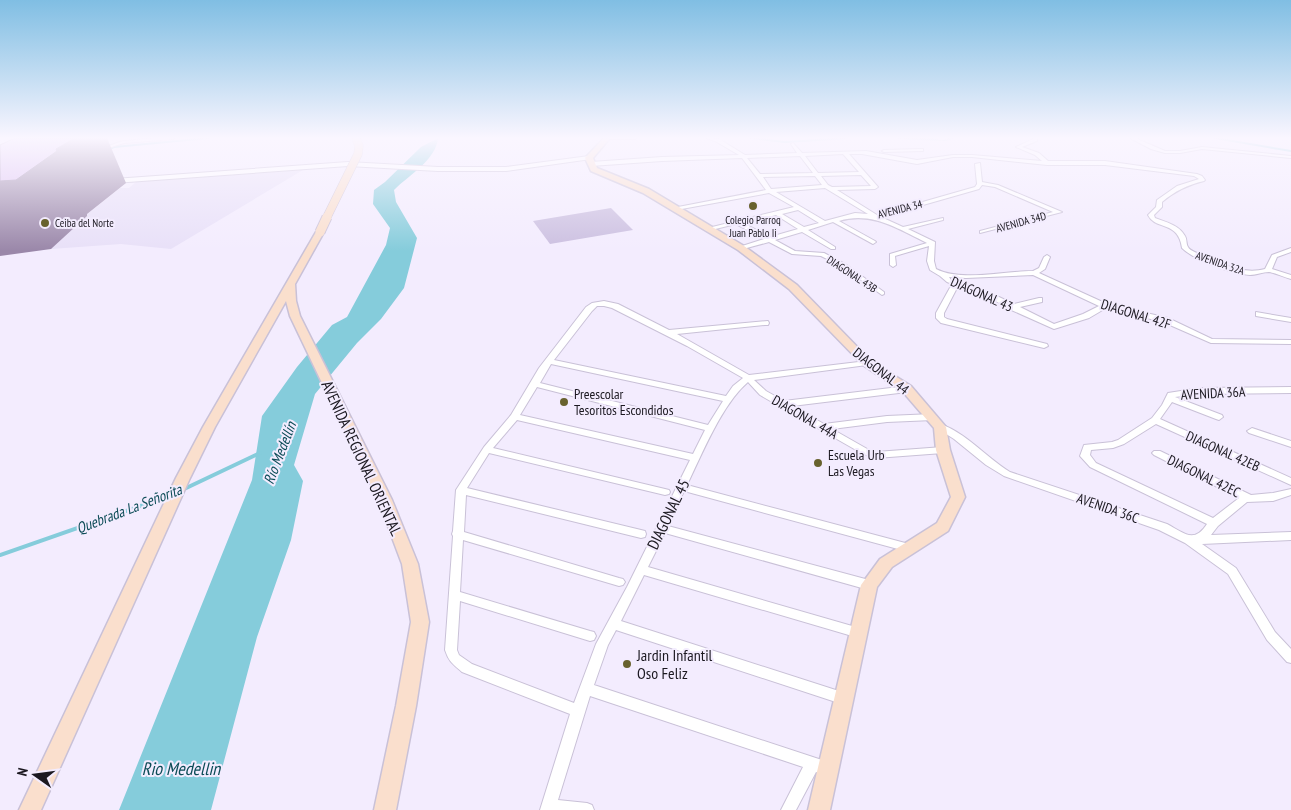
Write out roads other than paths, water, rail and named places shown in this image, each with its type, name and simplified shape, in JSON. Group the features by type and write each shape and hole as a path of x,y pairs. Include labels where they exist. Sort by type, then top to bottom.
{"main road":[{"path":"30,810 183,478 227,395 320,232 347,176"},
{"name":"DIAGONAL 44","path":"608,176 646,191 678,209 740,248 793,286 827,324 867,363 907,389 936,422"},
{"name":"AVENIDA REGIONAL ORIENTAL","path":"291,284 291,301 295,316 385,500 410,564 420,622 406,706 385,810"},
{"path":"819,810 869,586 886,564 943,527 958,497 936,422"}],"street":[{"path":"106,181 180,176"},
{"path":"759,176 770,176"},
{"path":"759,176 770,191 824,223"},
{"path":"817,176 828,188 876,217 933,243"},
{"path":"865,176 874,187"},
{"path":"979,176 980,183 996,186 1059,212"},
{"name":"AVENIDA 32A","path":"1192,176 1200,177 1202,180 1181,184 1159,201 1159,207 1151,215 1152,218 1181,232 1185,238 1185,248 1190,252 1239,271 1260,273 1268,270"},
{"name":"AVENIDA 34","path":"740,248 833,220 855,215 876,217 976,188 980,183"},
{"path":"678,209 770,191 874,187"},
{"path":"708,229 799,208"},
{"name":"AVENIDA 34D","path":"982,232 1059,212"},
{"path":"777,213 832,248"},
{"path":"833,220 873,242"},
{"path":"904,229 940,220"},
{"path":"737,222 770,240"},
{"name":"DIAGONAL 43B","path":"770,240 794,253 822,254 843,265 882,293"},
{"path":"893,265 892,255 933,243"},
{"path":"933,243 931,265 934,270 957,277 1034,273 1042,269 1047,257"},
{"path":"1291,250 1274,256 1268,270 1291,276"},
{"name":"DIAGONAL 43","path":"942,273 949,281 984,292 1050,327 1056,327 1086,316 1105,306"},
{"name":"DIAGONAL 42F","path":"1034,273 1105,306 1131,313 1132,309 1164,315 1165,320 1210,341 1291,342"},
{"path":"956,284 940,313 940,318 944,321 1044,346"},
{"path":"1012,307 1039,300"},
{"path":"578,711 459,664 454,658 452,650 457,534 461,490 487,449 515,416 536,384 542,370 592,306 603,303 615,306 748,378 867,363"},
{"path":"1259,314 1291,320"},
{"path":"667,333 765,323"},
{"path":"549,361 728,399"},
{"name":"DIAGONAL 45","path":"548,808 578,711 602,644 642,570 710,428 728,399 748,378"},
{"name":"DIAGONAL 44A","path":"748,378 758,390 866,452 876,455 943,450"},
{"path":"536,384 710,428"},
{"path":"784,404 907,389"},
{"name":"AVENIDA 36A","path":"1214,523 1093,465 1085,456 1087,447 1113,446 1121,442 1155,420 1171,396 1200,391 1291,390"},
{"path":"1169,398 1219,417"},
{"path":"515,416 695,458"},
{"path":"824,427 887,419 936,422"},
{"name":"DIAGONAL 42EB","path":"1155,420 1291,482"},
{"name":"AVENIDA 36C","path":"936,422 954,434 995,468 1007,474 1156,525 1193,540 1291,536"},
{"path":"1252,431 1291,444"},
{"path":"1279,440 1291,435"},
{"path":"487,449 665,492"},
{"name":"DIAGONAL 42EC","path":"1157,454 1250,499"},
{"path":"682,487 909,548"},
{"path":"461,490 641,534"},
{"path":"1291,492 1273,497 1244,499 1214,523 1207,533 1193,540 1232,571 1271,636 1291,658"},
{"path":"661,528 869,586"},
{"path":"457,534 620,582"},
{"path":"642,570 859,633"},
{"path":"455,595 590,636"},
{"path":"614,624 845,699"},
{"path":"587,689 829,769"},
{"path":"788,810 813,764"},
{"path":"548,808 588,810"}],"water":[{"name":"Rio Medellin","path":"391,176 411,176 394,190 396,202 417,238 404,288 381,319 357,343 315,394 294,465 303,481 291,540 257,637 211,810 119,810 252,480 262,416 297,367 332,325 347,317 386,245 390,228 373,204 374,190"}],"waterway":[{"name":"Quebrada La Señorita","path":"182,490 260,453"},
{"name":"Quebrada La Señorita","path":"0,555 169,496"}],"place":[{"name":"Colegio Parroq Juan Pablo Ii","path":"753,206"},
{"name":"Ceiba del Norte","path":"45,223"},
{"name":"Preescolar Tesoritos Escondidos","path":"564,402"},
{"name":"Escuela Urb Las Vegas","path":"818,463"},
{"name":"Jardin Infantil Oso Feliz","path":"627,664"}],"water label":[{"name":"Río Medellín","path":"280,453"}]}
